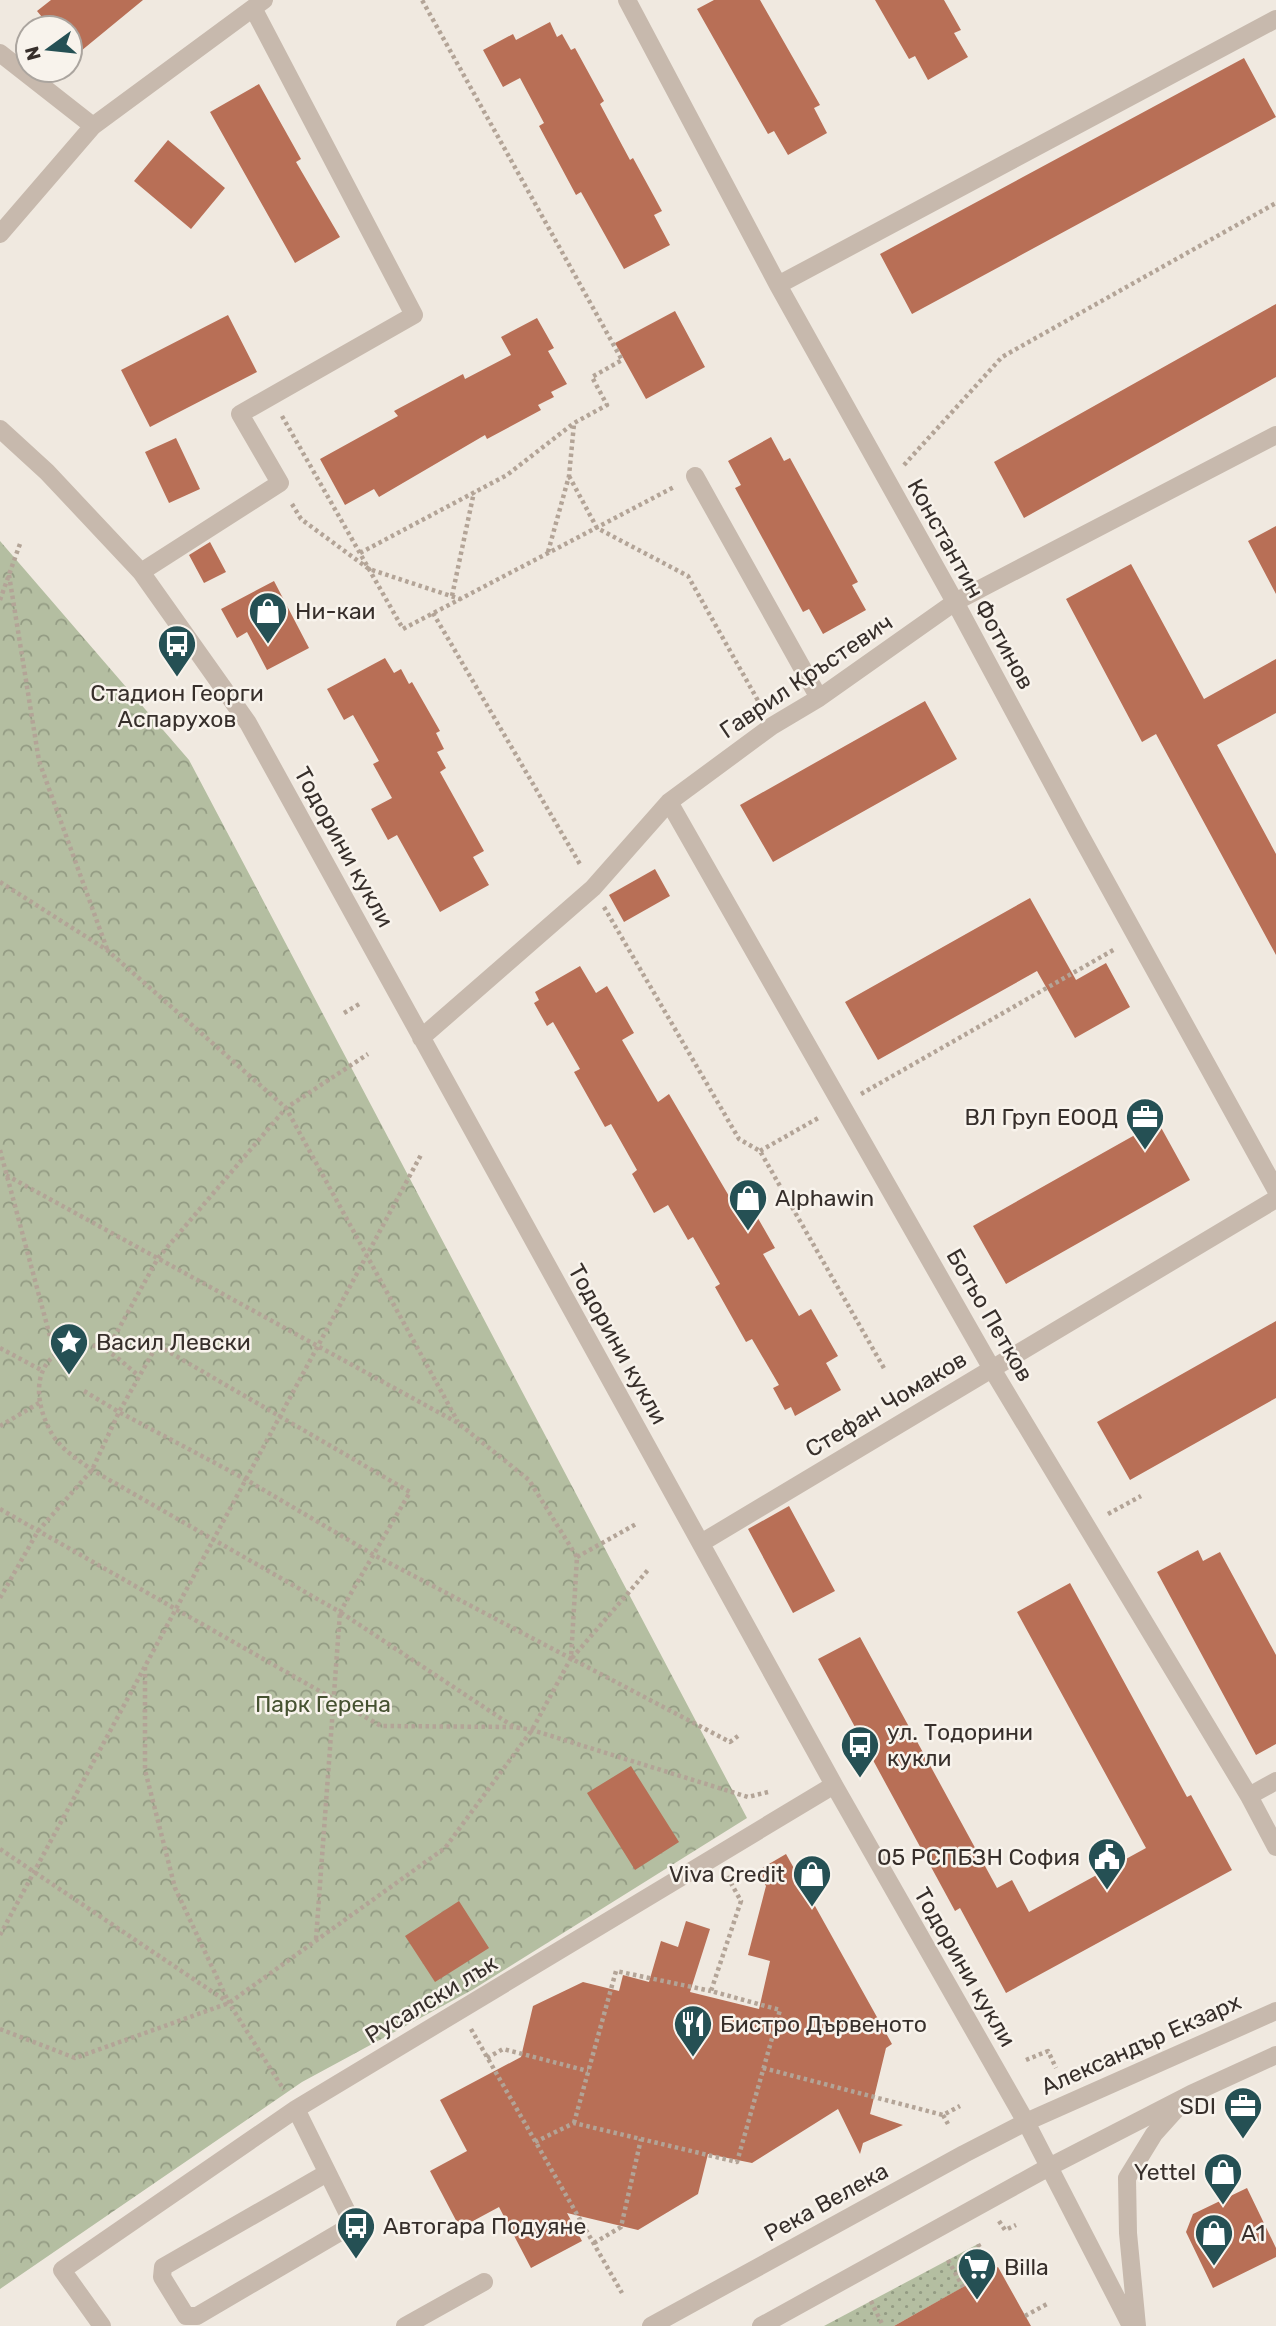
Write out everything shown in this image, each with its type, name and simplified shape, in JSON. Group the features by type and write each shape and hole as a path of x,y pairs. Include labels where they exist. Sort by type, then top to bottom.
{"street":[{"name":"Константин Фотинов","path":"627,0 778,285 955,602 1276,1190"},
{"path":"0,234 93,126 258,4 414,316 240,414 280,483 141,572"},
{"path":"778,285 1276,19"},
{"path":"0,53 93,126"},
{"name":"Тодорини кукли","path":"0,429 47,472 141,572 248,723 834,1785 1026,2122 1131,2326"},
{"name":"Гаврил Кръстевич","path":"421,1038 593,888 669,802 772,726 819,698 955,602 1276,435"},
{"path":"695,476 819,698"},
{"name":"Ботьо Петков","path":"669,802 992,1369 1249,1796 1276,1847"},
{"name":"Стефан Чомаков","path":"701,1543 1276,1199"},
{"path":"1249,1796 1276,1780"},
{"name":"Русалски лък","path":"102,2326 62,2270 296,2109 834,1785"},
{"name":"Александър Екзарх","path":"1026,2122 1276,2011"},
{"path":"761,2326 1049,2167 1191,2094 1276,2055"},
{"path":"1137,2326 1128,2233 1127,2178 1154,2134 1191,2094"},
{"path":"296,2109 349,2216 347,2228 197,2316 186,2316 162,2277 163,2267 327,2173"},
{"name":"Река Велека","path":"651,2326 1026,2122"},
{"path":"415,2323 484,2282"}],"path":[{"path":"360,552 507,475 574,423 607,405 592,377 622,360 422,0"},
{"path":"887,483 1002,358 1276,203"},
{"path":"271,397 403,629 695,476"},
{"path":"548,553 569,476 574,423"},
{"path":"569,476 597,528 688,576 772,726"},
{"path":"280,483 301,519 369,569 461,599"},
{"path":"452,596 474,492"},
{"path":"0,600 21,541"},
{"path":"9,575 39,761 107,950"},
{"path":"433,613 739,1139 760,1151 885,1370"},
{"path":"0,882 107,950 286,1108 458,1423"},
{"path":"760,1151 1137,936"},
{"path":"344,1013 362,1003"},
{"path":"107,1350 158,1258 286,1108 368,1054"},
{"path":"0,1150 55,1355"},
{"path":"0,1935 422,1153"},
{"path":"6,1175 458,1423 529,1480 577,1557 571,1658"},
{"path":"139,1376 107,1350 95,1346 80,1344 55,1355 38,1380 39,1403 52,1433 64,1450 92,1470 340,1612 514,1727"},
{"path":"0,1598 38,1531 92,1470 119,1412 158,1345 410,1492 340,1612 316,1939"},
{"path":"0,1348 43,1371"},
{"path":"84,1391 245,1479 374,1555 730,1742 738,1737"},
{"path":"0,1426 39,1403"},
{"path":"1086,1526 1140,1496"},
{"path":"0,1509 381,1726 514,1727 532,1730 748,1797 768,1792"},
{"path":"577,1557 638,1523"},
{"path":"0,2029 75,2058 229,2003 445,1848 532,1730 571,1658 648,1570"},
{"path":"145,1666 145,1770 175,1888 229,2003 296,2109"},
{"path":"0,1849 229,2003"},
{"path":"712,1990 741,1901 716,1857"},
{"path":"535,2142 574,2123 737,2162 780,2010 712,1990 616,1971 574,2123"},
{"path":"460,2010 622,2293"},
{"path":"487,2057 503,2049 589,2071"},
{"path":"1026,2060 1048,2051 1056,2068"},
{"path":"763,2068 943,2115 960,2106"},
{"path":"943,2115 948,2124"},
{"path":"594,2243 621,2227 641,2138"},
{"path":"1004,2231 1016,2225"},
{"path":"978,2244 992,2271"},
{"path":"948,2260 963,2287"},
{"path":"871,2301 883,2326"},
{"path":"1025,2316 1046,2304"}],"green space":[{"name":"Парк Герена","path":"0,541 189,760 747,1818 472,1990 302,2082 0,2289"},
{"path":"978,2244 992,2271 894,2326 824,2326"}],"building":[{"path":"51,0 143,0 84,48 84,14 39,14 37,11"},
{"path":"714,0 760,0 820,105 814,108 827,133 788,155 774,131 768,134 697,9"},
{"path":"875,0 944,0 961,30 954,33 968,57 928,80 915,56 909,59"},
{"path":"550,22 557,37 562,34 571,50 575,48 604,101 600,104 630,160 633,158 662,211 654,215 670,245 624,269 581,192 576,195 539,126 544,123 520,78 503,87 483,50 513,34 516,40"},
{"path":"1244,58 1276,117 912,314 880,254"},
{"path":"259,84 301,159 296,162 340,237 295,263 210,112"},
{"path":"168,140 225,188 191,229 134,181"},
{"path":"1276,304 1276,377 1024,518 994,462"},
{"path":"675,311 705,367 646,399 615,343"},
{"path":"228,315 257,372 150,427 121,370"},
{"path":"537,318 554,348 548,351 567,384 551,392 554,397 538,405 541,410 487,439 485,435 379,497 374,489 345,505 320,459 398,416 394,411 463,374 465,379 511,355 501,337"},
{"path":"771,437 784,461 790,458 858,582 852,585 866,610 823,634 809,609 803,612 735,488 741,485 728,461"},
{"path":"176,438 200,489 169,503 145,452"},
{"path":"1276,526 1276,594 1248,541"},
{"path":"210,542 226,572 204,583 189,555"},
{"path":"1131,564 1204,699 1276,659 1276,713 1217,745 1276,854 1276,955 1156,734 1142,742 1066,599"},
{"path":"274,581 309,648 267,670 247,632 237,638 221,609"},
{"path":"385,658 394,673 401,669 409,684 412,682 440,731 436,733 444,749 437,752 446,768 440,772 484,851 473,857 489,885 440,912 397,835 388,840 371,809 392,798 373,764 379,761 353,715 344,720 327,689"},
{"path":"925,701 957,759 773,862 740,805"},
{"path":"655,869 670,896 624,922 609,895"},
{"path":"1030,898 1076,980 1106,963 1130,1007 1075,1038 1037,971 878,1060 845,1002"},
{"path":"580,966 596,993 607,986 634,1033 622,1040 658,1102 669,1094 736,1208 748,1201 775,1248 763,1254 799,1316 811,1309 838,1356 826,1363 841,1390 795,1416 791,1407 785,1410 773,1388 779,1385 752,1339 746,1342 715,1287 720,1284 693,1237 688,1240 668,1205 654,1213 632,1174 637,1170 611,1124 605,1127 574,1072 580,1069 553,1022 547,1026 534,1003 539,1000 535,992"},
{"path":"1158,1122 1190,1180 1006,1284 973,1226"},
{"path":"1276,1321 1276,1398 1130,1480 1097,1422"},
{"path":"789,1506 835,1591 793,1613 748,1529"},
{"path":"1198,1550 1203,1561 1220,1552 1276,1655 1276,1744 1256,1755 1157,1572"},
{"path":"1070,1583 1187,1797 1191,1795 1232,1870 1006,1993 960,1908 955,1911 818,1659 860,1637 997,1888 1012,1880 1029,1912 1146,1848 1017,1612"},
{"path":"631,1766 679,1842 635,1870 587,1793"},
{"path":"786,1854 892,2044 886,2048 870,2114 903,2125 863,2143 860,2154 838,2109 752,2163 708,2154 698,2194 638,2230 567,2213 582,2241 531,2268 499,2207 460,2228 430,2171 467,2151 440,2100 521,2057 533,2006 583,1982 619,1991 623,1975 649,1982 661,1941 678,1947 686,1921 710,1929 690,1992 759,2009 770,1961 748,1955 766,1886 757,1871"},
{"path":"459,1901 489,1948 435,1982 405,1936"},
{"path":"1247,2188 1276,2248 1276,2257 1213,2288 1186,2232 1193,2214"},
{"name":"Billa","path":"998,2267 1031,2326 894,2326 963,2287"}],"place":[{"name":"Ни-каи","path":"268,645"},
{"name":"Стадион Георги Аспарухов","path":"177,678"},
{"name":"ВЛ Груп ЕООД","path":"1145,1151"},
{"name":"Alphawin","path":"748,1232"},
{"name":"Васил Левски","path":"69,1376"},
{"name":"ул. Тодорини кукли","path":"860,1779"},
{"name":"05 РСПБЗН София","path":"1107,1891"},
{"name":"Viva Credit","path":"812,1908"},
{"name":"Бистро Дървеното","path":"693,2058"},
{"name":"SDI","path":"1243,2140"},
{"name":"Yettel","path":"1223,2206"},
{"name":"Автогара Подуяне","path":"356,2260"},
{"name":"A1","path":"1214,2267"},
{"name":"Billa","path":"977,2301"}]}
